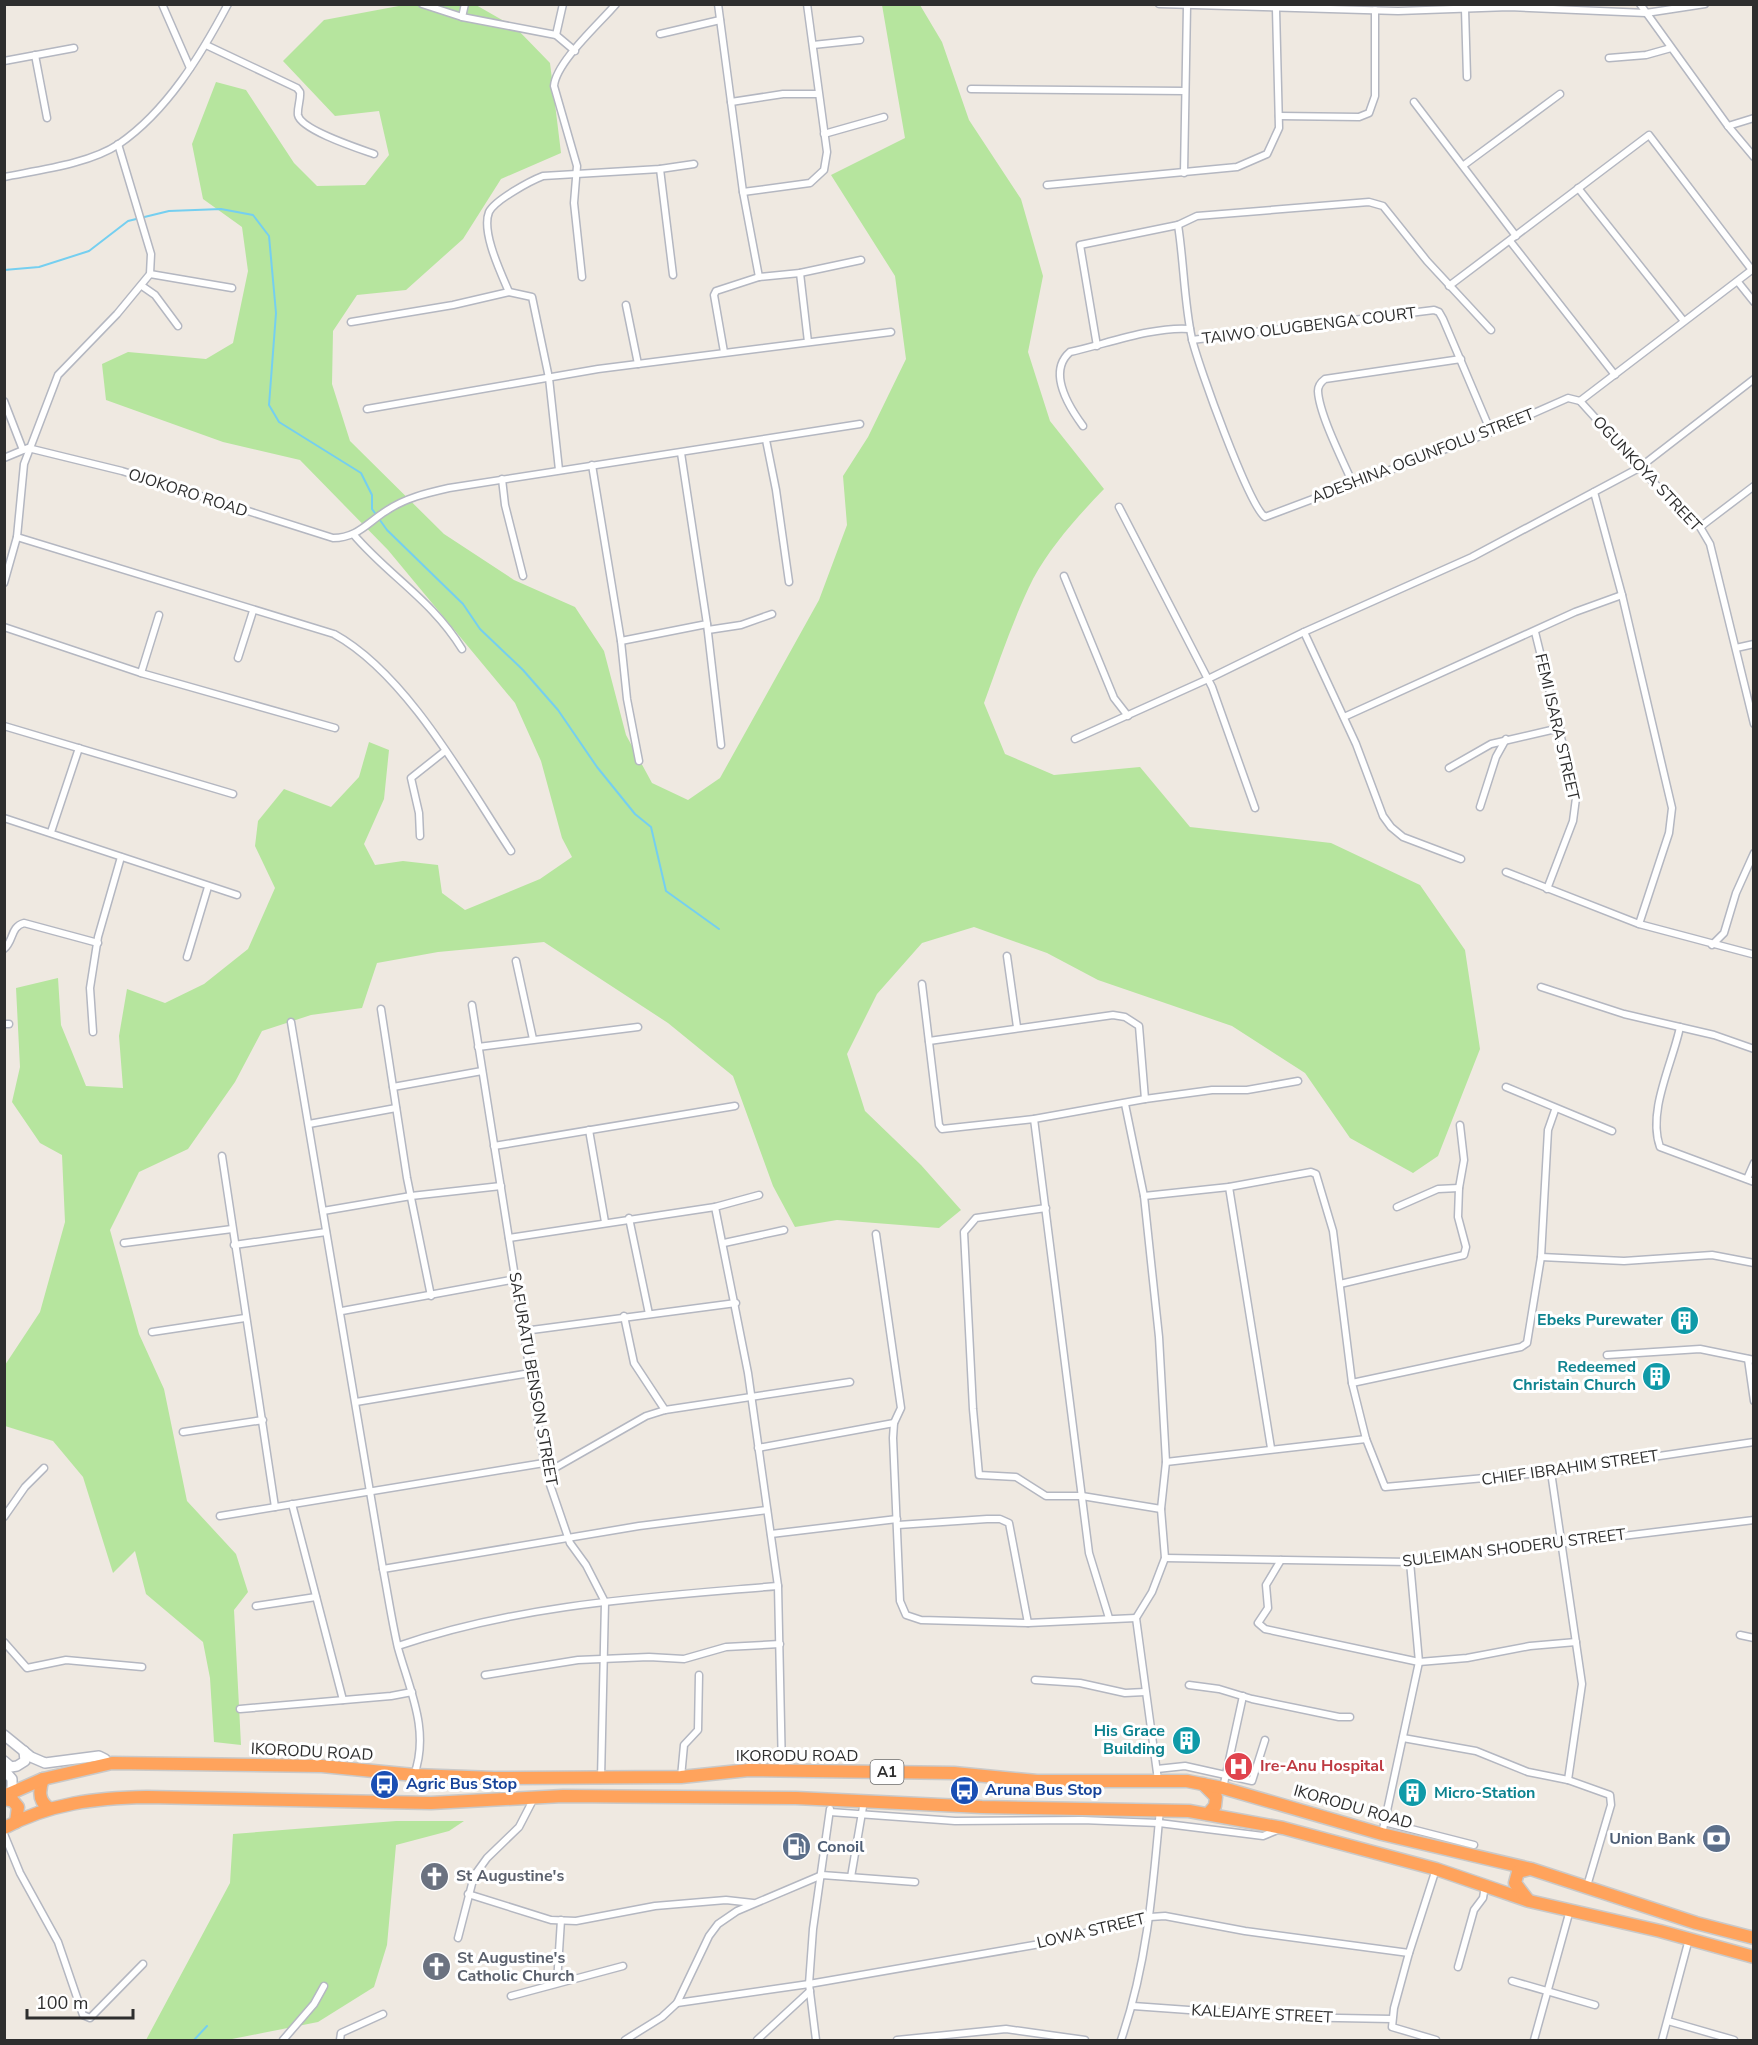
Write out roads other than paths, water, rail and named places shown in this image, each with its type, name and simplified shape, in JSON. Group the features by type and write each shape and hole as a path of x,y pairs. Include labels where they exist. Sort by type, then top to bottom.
{"highway":[{"name":"IKORODU ROAD","path":"7,1796 43,1779 107,1764 322,1766 414,1775 601,1779 681,1777 749,1770 954,1773 1037,1780 1158,1774 1383,1828 1531,1869 1651,1909 1754,1938"},
{"path":"43,1779 40,1798 49,1808"},
{"path":"1202,1784 1216,1797 1215,1806 1208,1814"},
{"path":"7,1796 18,1807 10,1825"},
{"name":"A1","path":"10,1825 49,1808 92,1800 135,1797 431,1803 535,1797 831,1805 864,1801 982,1807 1160,1809 1208,1814 1283,1828 1436,1869 1529,1901 1754,1957"},
{"path":"1529,1901 1515,1883 1518,1872 1531,1869"}],"street":[{"path":"162,4 190,68"},
{"path":"4,177 57,166 118,144 151,117 190,68 206,45 228,4"},
{"path":"422,4 462,17 556,35 575,51"},
{"path":"462,17 465,4"},
{"path":"556,35 563,4"},
{"path":"582,277 574,203 577,166 554,86 555,79 575,51 616,4"},
{"path":"718,4 743,192 759,277"},
{"path":"743,192 810,183 820,177 826,162 807,4"},
{"path":"1159,4 1375,10 1465,9 1498,6 1562,7 1646,12 1705,4"},
{"path":"1640,4 1728,126 1754,157"},
{"path":"1184,173 1187,6"},
{"path":"1047,185 1238,167 1258,160 1270,149 1279,128 1276,9"},
{"path":"1465,9 1467,77"},
{"path":"1279,116 1359,117 1370,112 1375,96 1375,10"},
{"path":"660,34 720,20"},
{"path":"813,45 860,40"},
{"path":"206,45 297,88 300,92 298,115 301,120 324,135 374,154"},
{"path":"4,61 74,48"},
{"path":"1609,58 1646,55 1671,48"},
{"path":"35,55 47,118"},
{"path":"970,89 1185,92"},
{"path":"732,102 783,94 817,94"},
{"path":"1464,165 1560,94"},
{"path":"1414,102 1516,236"},
{"path":"824,134 884,117"},
{"path":"1728,126 1754,118"},
{"path":"1449,286 1649,135 1753,269 1683,320 1580,401"},
{"path":"4,583 17,537 26,449 58,375 142,286 150,274 151,254 118,144"},
{"path":"509,292 496,262 489,233 490,212 494,206 530,181 543,176 660,169 694,164"},
{"path":"660,169 673,275"},
{"path":"1578,188 1683,320"},
{"path":"1097,346 1080,245 1178,225 1197,216 1376,203 1383,206 1449,286 1491,330"},
{"path":"1178,225 1192,340"},
{"path":"1509,241 1615,375"},
{"path":"724,352 714,295 722,287 759,277 800,273 861,260"},
{"path":"800,273 808,342"},
{"path":"150,274 232,288"},
{"path":"1738,282 1754,302"},
{"path":"142,286 155,295 178,326"},
{"path":"351,322 453,305 509,292 532,297 549,378 560,470"},
{"path":"626,305 638,364"},
{"name":"TAIWO OLUGBENGA COURT","path":"1192,340 1434,310 1439,312 1443,319 1491,432"},
{"path":"1083,426 1066,400 1061,365 1063,358 1070,352 1172,329 1190,329"},
{"path":"367,408 638,364 891,332"},
{"name":"ADESHINA OGUNFOLU STREET","path":"1192,340 1247,491 1265,517 1491,432 1568,398 1580,401"},
{"path":"1353,484 1322,407 1318,389 1321,382 1325,379 1461,359"},
{"path":"1075,739 1208,679 1304,632 1472,557 1639,468 1754,379"},
{"path":"4,401 26,449"},
{"name":"OGUNKOYA STREET","path":"1580,401 1639,468 1700,527 1717,566 1754,724"},
{"path":"462,650 453,634 417,593 354,535 386,511 410,498 431,492 860,424"},
{"path":"766,440 776,490 789,582"},
{"path":"4,458 26,449"},
{"name":"OJOKORO ROAD","path":"26,449 122,471 333,538 354,535"},
{"path":"681,453 707,627 721,746"},
{"path":"592,465 621,641 627,699 639,761"},
{"path":"502,479 505,504 523,576"},
{"path":"1700,527 1754,486"},
{"path":"1594,492 1622,595 1672,808 1669,833 1639,924"},
{"path":"1119,507 1208,679 1255,808"},
{"path":"17,537 334,634 352,644 399,692 445,751 511,851"},
{"path":"1064,576 1114,698 1128,716"},
{"path":"1344,717 1575,612 1622,595"},
{"path":"238,658 253,611"},
{"path":"621,641 707,627 741,626 772,614"},
{"path":"141,673 159,615"},
{"path":"4,627 141,673 334,728"},
{"path":"1304,632 1344,717 1383,816 1390,827 1403,837 1461,859"},
{"name":"FEMI ISARA STREET","path":"1535,632 1572,775 1576,809 1547,889"},
{"path":"1736,648 1754,644"},
{"path":"4,726 233,794"},
{"path":"1449,768 1507,739 1560,728"},
{"path":"1480,807 1496,757 1507,739"},
{"path":"51,832 79,748"},
{"path":"420,836 419,813 411,778 445,751"},
{"path":"4,818 237,896"},
{"path":"1712,945 1724,933 1736,893 1754,853"},
{"path":"93,1032 90,988 98,943 121,857"},
{"path":"1506,872 1639,924 1752,954"},
{"path":"187,957 208,887"},
{"path":"4,948 8,946 14,929 24,923 98,943"},
{"path":"1007,956 1017,1027"},
{"path":"516,961 533,1039"},
{"path":"922,984 939,1125 942,1129 1034,1119 1145,1099 1212,1090 1247,1090 1298,1081"},
{"path":"1541,987 1624,1014 1680,1026 1754,1049"},
{"name":"SAFURATU BENSON STREET","path":"472,1005 546,1473 567,1538 604,1602"},
{"path":"381,1009 411,1196 431,1296"},
{"path":"929,1041 1113,1015 1125,1017 1139,1026 1145,1099"},
{"path":"291,1022 326,1232 342,1311 383,1569 398,1646 418,1711 422,1746 414,1775"},
{"path":"1680,1026 1660,1093 1657,1130 1660,1147 1750,1180 1754,1163"},
{"path":"478,1047 638,1027"},
{"path":"393,1087 482,1071"},
{"path":"1506,1087 1555,1110 1612,1131"},
{"path":"1125,1104 1144,1196 1159,1337 1166,1462 1161,1509 1165,1558 1152,1593 1136,1618 1158,1774 1185,1766 1249,1781 1254,1779 1265,1740"},
{"path":"494,1146 735,1106"},
{"path":"309,1124 396,1108"},
{"path":"1352,1383 1521,1347 1527,1343 1531,1334 1541,1257 1548,1130 1555,1110"},
{"path":"1034,1119 1091,1562 1109,1618"},
{"path":"1340,1284 1464,1255 1466,1247 1458,1217 1459,1188 1464,1160 1460,1125"},
{"path":"589,1130 605,1221"},
{"path":"222,1156 275,1507"},
{"path":"1144,1196 1229,1187 1311,1172 1316,1174 1333,1231 1352,1383 1366,1439 1271,1448 1166,1462"},
{"path":"323,1211 411,1196 501,1186"},
{"path":"1229,1187 1271,1448"},
{"path":"1397,1208 1438,1189 1459,1188"},
{"path":"509,1238 605,1221 715,1206 759,1196"},
{"path":"715,1206 736,1303 752,1397 778,1586 782,1772"},
{"path":"1046,1208 976,1218 964,1232 979,1475 1016,1478 1046,1496 1082,1496 1161,1509"},
{"path":"629,1218 649,1314"},
{"path":"124,1243 232,1229"},
{"path":"724,1243 784,1230"},
{"path":"234,1245 326,1232"},
{"path":"876,1234 901,1408 894,1423 900,1601 906,1615 921,1620 1028,1623 1136,1618"},
{"path":"1541,1257 1624,1261 1712,1255 1754,1263"},
{"path":"342,1311 516,1279"},
{"path":"524,1331 736,1303"},
{"path":"624,1316 634,1363 665,1410"},
{"path":"152,1332 245,1318"},
{"path":"1606,1355 1700,1349 1751,1360 1754,1401"},
{"path":"356,1402 530,1373"},
{"path":"546,1473 646,1416 665,1410 850,1382"},
{"path":"183,1432 263,1420"},
{"path":"758,1448 894,1423"},
{"name":"CHIEF IBRAHIM STREET","path":"1366,1439 1385,1486 1551,1472 1754,1442"},
{"path":"220,1516 544,1463"},
{"path":"4,1517 25,1487 44,1468"},
{"path":"1551,1472 1582,1684 1568,1780"},
{"path":"292,1504 343,1700"},
{"path":"383,1569 567,1538 768,1510"},
{"path":"771,1533 898,1522 987,1519 1009,1523 1028,1623"},
{"name":"SULEIMAN SHODERU STREET","path":"1165,1558 1410,1562 1754,1520"},
{"path":"1281,1560 1266,1586 1268,1608 1259,1620 1260,1627 1419,1662 1467,1658 1530,1646 1576,1641"},
{"path":"1410,1562 1419,1662 1383,1828 1474,1845"},
{"path":"398,1646 459,1626 604,1602 778,1586"},
{"path":"256,1606 316,1597"},
{"path":"601,1779 604,1602"},
{"path":"1740,1635 1754,1638"},
{"path":"4,1642 27,1668 66,1660 142,1667"},
{"path":"485,1675 603,1658 684,1659 726,1647 780,1644"},
{"path":"681,1777 684,1745 698,1730 699,1675"},
{"path":"1035,1680 1080,1683 1125,1692 1145,1692"},
{"path":"1189,1685 1204,1686 1339,1717 1350,1717"},
{"path":"240,1709 412,1692"},
{"path":"1223,1788 1243,1696"},
{"path":"4,1735 24,1751 45,1763 58,1764 99,1756 105,1759 107,1764"},
{"path":"1403,1738 1476,1751 1528,1772 1568,1780 1610,1795 1612,1799 1587,1886"},
{"path":"4,1761 11,1767 21,1764 25,1761 24,1751"},
{"path":"4,1770 12,1779 7,1796"},
{"path":"458,1938 468,1894 480,1867 519,1827 535,1797"},
{"path":"851,1877 864,1801"},
{"path":"816,2040 809,1987 813,1929 831,1805 862,1814 944,1820 1159,1823 1263,1836 1283,1828"},
{"path":"1121,2040 1133,2006 1150,1917 1160,1809"},
{"path":"4,1834 20,1873 58,1942 86,2018 143,1964"},
{"path":"1436,1869 1409,1953 1392,2019 1392,2027 1397,2031 1436,2040"},
{"path":"625,2040 677,2003 691,1970 718,1924 753,1903 822,1875 915,1882"},
{"path":"1458,1967 1474,1910 1483,1898 1485,1886"},
{"path":"468,1894 536,1916 561,1920 611,1916 664,1905 726,1900 753,1903"},
{"path":"1534,2040 1569,1910"},
{"name":"LOWA STREET","path":"677,2003 809,1987 1040,1944 1150,1917 1165,1916 1245,1931 1409,1953"},
{"path":"557,1983 561,1920"},
{"path":"1662,2040 1689,1939"},
{"path":"511,1996 623,1966"},
{"path":"1512,1981 1595,2005"},
{"path":"283,2040 314,2004 324,1986"},
{"path":"757,2040 809,1987"},
{"name":"KALEJAIYE STREET","path":"1133,2006 1286,2017 1392,2019"},
{"path":"340,2040 341,2033 383,2014"},
{"path":"1668,2021 1734,2040"},
{"path":"897,2040 1006,2029 1085,2040"}],"waterway":[{"path":"4,270 39,267 89,251 128,221 169,211 221,209 253,215 269,236 276,313 269,405 279,422 361,473 372,495 372,509 387,530 463,604 480,629 523,670 558,710 597,767 635,814 651,827 666,891 719,929"},
{"path":"194,2040 207,2026"}],"place":[{"name":"Ebeks Purewater","path":"1684,1320"},
{"name":"Redeemed Christain Church","path":"1657,1376"},
{"name":"His Grace Building","path":"1186,1740"},
{"name":"Ire-Anu Hospital","path":"1239,1766"},
{"name":"Agric Bus Stop","path":"385,1784"},
{"name":"Aruna Bus Stop","path":"964,1790"},
{"name":"Micro-Station","path":"1413,1793"},
{"name":"Union Bank","path":"1716,1839"},
{"name":"Conoil","path":"796,1847"},
{"name":"St Augustine's","path":"435,1876"},
{"name":"St Augustine's Catholic Church","path":"436,1967"}]}
